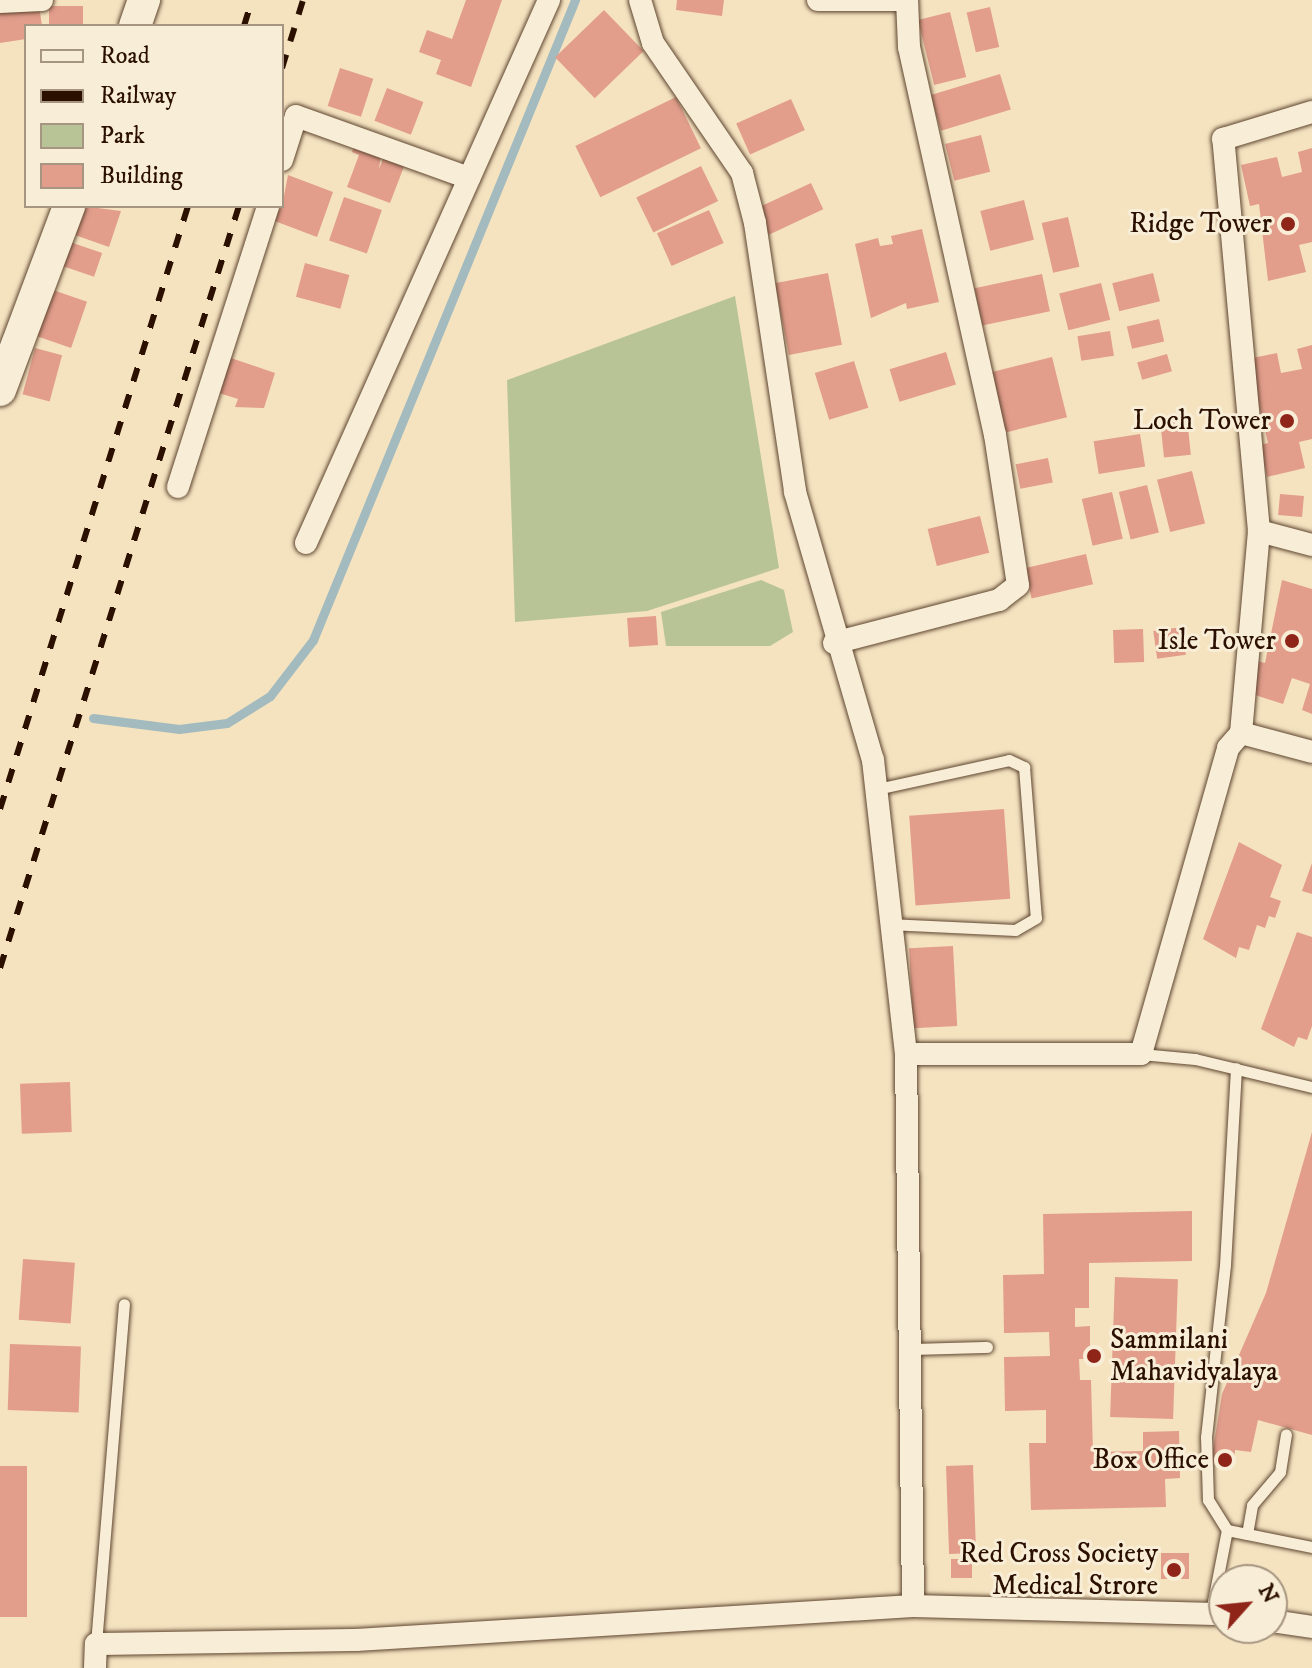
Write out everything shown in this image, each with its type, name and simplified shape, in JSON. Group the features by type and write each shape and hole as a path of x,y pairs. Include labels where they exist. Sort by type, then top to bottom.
{"street":[{"path":"0,2 42,0"},
{"path":"136,24 144,0"},
{"path":"306,543 549,0"},
{"path":"640,0 653,43 742,173 755,223 795,492 834,643 873,760 887,924 906,1054 913,1606"},
{"path":"818,0 905,0 909,47 995,435 1018,585 999,600 834,643"},
{"path":"906,1054 1141,1054 1228,748 1241,733 1259,531 1223,139 1312,112"},
{"path":"284,154 296,116 469,178"},
{"path":"0,390 68,208"},
{"path":"178,487 267,208"},
{"path":"1259,531 1312,545"},
{"path":"1241,733 1312,752"},
{"path":"95,1668 96,1644 356,1640 913,1606 1208,1613"},
{"path":"1288,1623 1312,1627"}],"lane":[{"path":"877,789 1009,760 1024,767 1036,918 1015,930 887,924"},
{"path":"1141,1054 1236,1068 1312,1087"},
{"path":"1223,1564 1227,1530 1208,1500 1206,1437 1225,1265 1236,1068"},
{"path":"96,1644 124,1304"},
{"path":"909,1349 987,1347"},
{"path":"1247,1534 1252,1505 1280,1472 1286,1434"},
{"path":"1227,1530 1312,1547"}],"green space":[{"path":"735,296 779,568 647,611 515,622 507,380"},
{"path":"761,580 784,590 793,632 770,646 666,646 661,612"}],"building":[{"path":"466,0 502,0 471,87 436,74 441,60 419,52 427,30 452,39"},
{"path":"677,0 724,0 722,16 676,10"},
{"path":"39,5 42,24 24,24 24,39 0,43 0,12"},
{"path":"49,6 83,6 83,24 49,24"},
{"path":"990,7 999,47 976,52 967,12"},
{"path":"604,10 644,51 595,98 555,57"},
{"path":"950,12 966,77 934,85 918,20"},
{"path":"340,68 373,79 361,117 328,106"},
{"path":"1000,74 1011,109 941,131 930,95"},
{"path":"387,88 423,102 411,135 374,121"},
{"path":"676,97 701,148 600,197 575,146"},
{"path":"791,99 805,130 750,154 736,123"},
{"path":"981,135 990,172 954,181 945,144"},
{"path":"355,144 381,155 379,169 384,156 405,164 390,203 347,187 359,155 352,152"},
{"name":"Ridge Tower","path":"1312,148 1312,242 1299,245 1306,272 1268,281 1259,204 1250,206 1241,165 1277,157 1282,177 1302,172 1298,152"},
{"path":"701,166 718,201 653,233 636,198"},
{"path":"288,175 333,192 317,237 272,220 281,208 284,208"},
{"path":"811,183 823,209 769,235 757,208"},
{"path":"344,197 382,210 367,254 329,240"},
{"path":"1024,200 1034,240 990,251 980,211"},
{"path":"81,208 121,211 109,247 72,234"},
{"path":"709,210 724,243 672,266 657,233"},
{"path":"1068,217 1079,267 1053,273 1042,223"},
{"path":"922,229 939,302 907,309 906,303 871,318 855,244 878,238 880,246 893,244 891,236"},
{"path":"70,242 102,253 94,277 62,266"},
{"path":"305,263 349,275 340,309 296,297"},
{"path":"828,273 842,345 789,355 775,283"},
{"path":"1153,273 1160,301 1119,311 1112,283"},
{"path":"1042,274 1050,311 982,326 975,288"},
{"path":"1101,283 1110,320 1068,330 1059,293"},
{"path":"53,290 87,302 71,348 37,336"},
{"path":"1159,319 1164,341 1132,349 1127,326"},
{"path":"1110,331 1114,356 1081,361 1077,336"},
{"name":"Loch Tower","path":"1312,345 1312,439 1299,442 1305,468 1267,477 1260,445 1268,443 1258,401 1250,402 1243,360 1277,353 1281,373 1302,369 1297,349"},
{"path":"35,348 62,355 50,402 23,394"},
{"path":"946,352 956,385 900,402 890,369"},
{"path":"1167,354 1172,371 1142,380 1137,363"},
{"path":"228,357 275,373 264,408 235,407 238,399 216,392"},
{"path":"1052,357 1067,417 1004,433 989,373"},
{"path":"854,361 868,408 829,420 815,373"},
{"path":"1187,418 1191,455 1164,458 1160,421"},
{"path":"1140,434 1145,467 1099,474 1094,441"},
{"path":"1048,458 1053,483 1020,489 1016,464"},
{"path":"1192,471 1205,523 1170,532 1157,480"},
{"path":"1147,485 1159,533 1131,540 1119,492"},
{"path":"1112,492 1123,539 1093,546 1082,499"},
{"path":"1280,494 1304,496 1302,517 1278,515"},
{"path":"980,516 989,553 937,566 928,529"},
{"path":"1086,554 1093,584 1032,598 1025,568"},
{"name":"Isle Tower","path":"1282,580 1312,589 1312,714 1302,710 1310,684 1292,678 1283,704 1246,692 1257,661 1265,663"},
{"path":"656,616 658,645 629,647 627,618"},
{"path":"1182,627 1186,655 1157,659 1153,631"},
{"path":"1143,629 1144,662 1114,663 1113,630"},
{"path":"1004,809 1010,899 916,905 909,816"},
{"path":"1239,842 1282,865 1270,897 1281,901 1275,918 1269,916 1265,928 1257,925 1249,950 1239,947 1236,958 1203,939"},
{"path":"1312,863 1312,894 1302,891"},
{"path":"1297,932 1312,937 1312,1026 1307,1040 1298,1037 1294,1047 1261,1029"},
{"path":"953,946 957,1026 913,1028 909,948"},
{"path":"70,1082 72,1132 22,1134 20,1084"},
{"path":"1312,1132 1312,1435 1258,1420 1251,1452 1235,1450 1234,1464 1211,1462 1222,1394 1266,1293"},
{"path":"1192,1211 1192,1261 1089,1263 1089,1308 1075,1308 1075,1327 1090,1326 1090,1359 1079,1359 1080,1380 1091,1380 1093,1452 1143,1451 1143,1432 1179,1431 1180,1478 1165,1479 1166,1507 1031,1510 1029,1443 1046,1443 1046,1410 1005,1411 1004,1357 1050,1356 1049,1332 1004,1333 1003,1275 1044,1274 1043,1214"},
{"path":"23,1259 75,1263 71,1323 19,1320"},
{"path":"1115,1277 1178,1279 1173,1419 1110,1417"},
{"path":"10,1344 81,1346 79,1412 8,1410"},
{"path":"973,1465 976,1553 949,1554 946,1466"},
{"path":"0,1466 27,1466 27,1617 0,1617"},
{"path":"1161,1553 1189,1553 1189,1579 1161,1579"},
{"path":"951,1559 972,1559 972,1578 951,1578"}],"waterway":[{"path":"93,718 179,729 227,723 270,696 313,640 575,0"}],"railway":[{"path":"245,24 252,0"},
{"path":"284,62 303,0"},
{"path":"0,809 187,208"},
{"path":"0,968 238,208"}],"place":[{"name":"Ridge Tower","path":"1288,224"},
{"name":"Loch Tower","path":"1287,421"},
{"name":"Isle Tower","path":"1292,641"},
{"name":"Sammilani Mahavidyalaya","path":"1094,1356"},
{"name":"Box Office","path":"1225,1460"},
{"name":"Red Cross Society Medical Strore","path":"1174,1570"}]}
